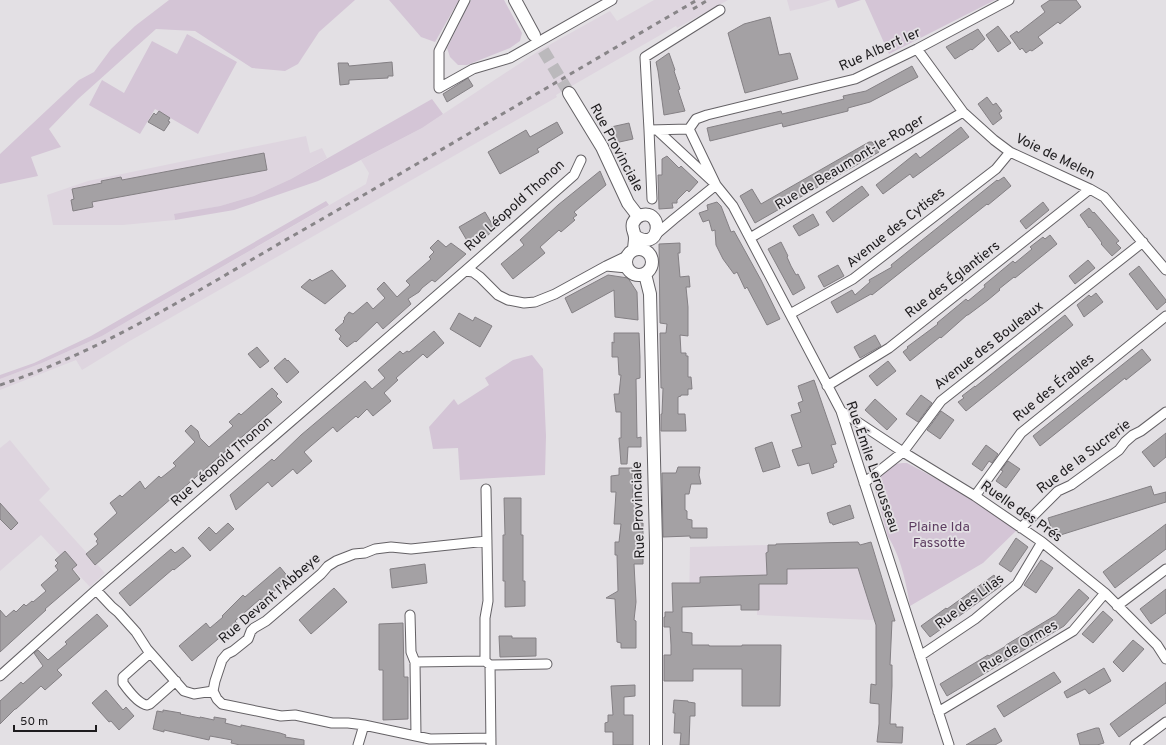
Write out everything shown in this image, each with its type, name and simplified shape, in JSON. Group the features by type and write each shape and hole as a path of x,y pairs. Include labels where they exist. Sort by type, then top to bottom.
{"main road":[{"path":"515,0 534,35"},
{"name":"Rue Provinciale","path":"569,93 602,147 628,202 638,216"},
{"path":"647,253 651,238 657,230 657,223 653,218 646,214 638,216 633,222 632,229 635,236 641,240 651,238"},
{"path":"631,253 641,250 647,253 651,258 652,264 650,270 645,274 638,275 632,273 627,268 626,262 631,253 635,236"},
{"name":"Rue Provinciale","path":"645,274 650,294 652,439 656,543 656,745"}],"street":[{"path":"465,0 439,51 440,88 473,68 510,58 612,0"},
{"name":"Rue Albert Ier","path":"689,129 696,119 707,115 855,79 917,49 1009,0"},
{"path":"652,200 653,130 645,57 720,10"},
{"name":"Voie de Melen","path":"917,49 963,112 1010,152 1104,197 1166,270"},
{"name":"Rue de Beaumont-le-Roger","path":"750,238 963,112"},
{"path":"653,130 689,129"},
{"name":"Rue Émile Lerousseau","path":"689,129 716,185 733,206 841,411 949,745"},
{"path":"651,238 716,185 653,130"},
{"name":"Avenue des Cytises","path":"790,314 853,279 996,168 1010,152"},
{"name":"Rue Léopold Thonon","path":"0,676 96,590 574,175 581,160"},
{"name":"Rue des Églantiers","path":"828,386 889,348 1090,189"},
{"path":"653,218 674,219"},
{"name":"Avenue des Bouleaux","path":"864,482 903,452 941,401 1143,242"},
{"name":"Rue Léopold Thonon","path":"465,271 473,272 498,295 508,300 524,303 535,302 554,294 631,253"},
{"path":"606,266 627,268"},
{"name":"Rue des Érables","path":"975,496 1021,433 1166,316"},
{"name":"Ruelle des Prés","path":"841,411 903,452 975,496 1042,542 1105,593 1157,646 1166,659"},
{"name":"Rue de la Sucrerie","path":"1022,528 1058,491 1071,485 1119,450 1133,435 1141,431 1166,412"},
{"path":"96,590 136,632 149,651 184,691 188,693 194,694 213,691 217,699 222,704 281,716 295,715 332,723 364,725 430,739 491,742 485,618 488,601 486,488"},
{"name":"Rue Devant l'Abbeye","path":"213,691 218,670 222,660 227,654 248,639 254,628 266,621 297,593 304,590 328,566 336,561 354,554 365,553 375,549 391,547 412,549 487,540"},
{"name":"Rue des Lilas","path":"920,656 975,619 1017,584 1042,542"},
{"path":"1118,606 1166,569"},
{"name":"Rue de Ormes","path":"938,712 1073,631 1105,593"},
{"path":"410,614 411,652 415,662 416,736"},
{"path":"149,651 123,677 123,683 131,692 141,703 147,705 176,681"},
{"path":"415,662 547,664"},
{"path":"1134,745 1166,722"},
{"path":"358,745 364,725"}],"shaded area":[{"path":"654,0 728,0 677,28 676,26 556,95 557,97 128,342 82,370 76,360 0,390 0,379 42,363 102,336 366,184 369,173 361,160 422,128 540,50 610,11 617,21"},
{"path":"787,0 831,0 790,11"},
{"path":"306,136 310,153 322,148 327,158 291,179 254,196 220,206 174,215 175,220 123,225 53,225 47,195 88,181"},
{"path":"10,440 50,489 39,500 105,573 90,587 41,535 0,571 0,448"},
{"path":"858,542 860,545 871,542 895,621 757,615 757,610 741,605 689,606 690,547"}],"green space":[{"path":"169,0 355,0 319,32 298,64 285,71 252,68 195,31 156,29 78,99 49,129 61,147 31,157 38,176 0,184 0,154 79,80 94,72 111,49 135,26"},
{"path":"389,0 459,0 435,42 421,37"},
{"path":"471,0 504,0 522,33 520,41 510,48 467,65 458,65 450,57 447,48"},
{"path":"835,0 861,0 838,8"},
{"path":"865,0 995,0 889,54"},
{"path":"187,34 237,62 198,134 155,109 140,134 89,105 102,80 124,93 152,41 177,54"},
{"path":"432,99 443,114 422,128 318,181 234,210 175,220 174,214 220,206 254,196 291,179"},
{"path":"326,201 329,205 102,336 42,363 0,379 0,375 34,363 91,336"},
{"path":"532,355 543,369 546,436 545,475 460,480 458,448 433,449 429,427 454,399 458,405 489,385 485,378 513,360"},
{"name":"Plaine Ida Fassotte","path":"907,463 946,484 1018,529 983,563 910,606 902,570 896,552 888,537 874,486 876,480 895,464"}],"building":[{"path":"1050,0 1076,0 1081,7 1060,24 1058,22 1038,37 1043,43 1032,51 1030,50 1026,53 1022,48 1020,50 1010,36 1017,31 1018,33 1045,12 1041,6"},
{"path":"770,17 779,55 790,53 798,79 745,93 728,33 744,24"},
{"path":"998,26 1011,43 998,52 986,35"},
{"path":"978,29 985,39 972,50 971,49 955,59 946,47"},
{"path":"669,53 675,70 674,71 680,89 678,90 685,111 664,115 656,62"},
{"path":"392,62 393,76 388,76 388,78 349,80 349,84 340,85 338,63 348,63 349,66"},
{"path":"912,66 918,77 870,102 848,108 848,111 783,127 782,123 710,141 707,128 781,111 782,114 844,99 843,96 866,91"},
{"path":"468,78 473,86 447,102 443,94"},
{"path":"987,97 993,105 996,103 1002,111 999,113 1002,118 993,125 978,104"},
{"path":"159,111 170,118 168,121 170,122 164,131 148,122 154,113 156,115"},
{"path":"557,122 563,133 537,149 539,152 500,174 488,152 526,130 530,137"},
{"path":"629,123 633,139 615,143 611,127"},
{"path":"961,127 969,137 913,178 910,174 883,194 876,185 916,153 920,158"},
{"path":"869,142 872,142 879,152 755,223 740,196 752,189 761,204"},
{"path":"264,153 267,170 92,202 93,207 73,211 71,200 74,199 72,189 102,183 101,181 121,177 122,180"},
{"path":"667,156 679,168 681,166 698,182 689,192 687,190 677,200 677,203 672,203 673,208 659,209 658,175 662,175 662,159"},
{"path":"600,171 606,185 574,212 577,215 573,218 575,220 561,232 559,230 540,247 545,253 513,279 501,264 524,245 520,240 558,205"},
{"path":"1004,177 1011,186 988,205 987,204 872,295 871,294 837,313 831,302 852,290 855,295 870,282 869,280 892,267 891,265 997,180 998,181"},
{"path":"862,186 869,195 833,222 826,212"},
{"path":"717,202 721,206 731,232 734,231 761,280 780,319 767,325 747,287 745,289 737,272 734,274 723,259 716,245 715,230 712,231 709,220 703,222 699,213 708,210 707,205"},
{"path":"1043,202 1049,210 1026,229 1020,221"},
{"path":"1089,208 1119,241 1116,243 1121,248 1112,256 1101,244 1102,243 1080,215"},
{"path":"485,212 495,229 472,249 459,227"},
{"path":"813,214 819,225 799,236 793,226"},
{"path":"1050,235 1057,244 999,289 1000,290 967,315 941,338 940,337 910,361 903,352 908,348 907,347 938,324 937,323 966,299 968,301 985,287 984,285 1013,261 1015,263 1032,249 1030,247 1043,237 1045,239"},
{"path":"438,240 446,247 451,243 466,254 435,282 432,280 419,292 408,299 411,304 383,329 377,322 356,342 355,341 347,347 339,339 341,336 335,330 344,322 344,318 349,312 353,314 367,302 373,309 385,298 377,289 384,282 397,297 410,285 406,281 431,259 429,257 434,252 430,248"},
{"path":"781,242 791,266 796,275 798,274 805,288 793,295 768,249"},
{"path":"680,243 680,253 678,253 680,277 689,276 690,287 686,287 688,336 680,335 681,353 686,353 686,356 688,356 688,377 691,377 692,389 688,389 688,395 681,395 678,397 678,414 685,414 686,431 661,431 663,388 661,388 660,333 666,333 667,324 660,323 659,244"},
{"path":"1088,260 1095,268 1075,284 1069,276"},
{"path":"838,265 844,276 824,287 818,276"},
{"path":"1139,266 1166,300 1166,302 1157,310 1129,274"},
{"path":"332,270 346,286 325,304 301,287 310,279 312,281"},
{"path":"608,275 628,278 637,292 638,320 615,317 614,290 572,313 565,298"},
{"path":"1096,293 1103,302 1084,317 1077,305 1089,295 1091,297"},
{"path":"459,313 473,321 475,317 492,326 480,347 450,329"},
{"path":"1065,315 1073,325 966,411 958,402 964,398 962,396"},
{"path":"434,331 444,343 427,358 423,354 396,378 398,380 384,393 391,401 373,416 367,409 358,418 356,416 337,432 333,427 304,452 312,461 297,474 293,469 272,487 268,482 236,510 230,495 272,459 274,461 301,435 365,381 372,389 385,378 378,370 400,351 403,354 407,351 409,352"},
{"path":"614,333 639,333 640,378 636,379 637,438 641,437 641,447 628,447 627,464 621,464 619,438 621,438 621,412 616,412 614,394 619,394 621,375 619,375 618,357 612,357 612,342 614,343"},
{"path":"875,335 881,346 860,358 854,347"},
{"path":"257,347 269,361 260,368 248,354"},
{"path":"1142,349 1151,360 1126,380 1125,378 1040,446 1033,436"},
{"path":"285,358 299,372 287,383 274,368"},
{"path":"888,361 896,371 877,386 869,376"},
{"path":"814,380 836,444 831,445 837,462 833,464 834,467 812,474 809,463 798,466 792,450 802,447 791,415 801,412 798,403 803,401 798,386"},
{"path":"272,388 278,394 276,396 282,402 95,565 86,554 98,544 96,541 98,539 94,534 117,513 110,503 120,495 122,497 140,481 145,489 159,476 161,478 176,466 173,463 195,442 185,431 191,425 198,431 200,438 209,447 233,426 229,422 239,413 241,415"},
{"path":"921,395 932,403 918,422 906,414"},
{"path":"875,399 897,419 887,430 865,410"},
{"path":"941,411 954,420 940,439 927,430"},
{"path":"1166,433 1166,457 1154,467 1142,452"},
{"path":"772,442 780,467 763,472 755,448"},
{"path":"986,445 998,454 992,463 989,461 982,471 972,464"},
{"path":"1008,461 1020,469 1006,488 996,481 1003,471 1001,470"},
{"path":"678,467 700,467 699,475 701,484 691,484 689,494 685,494 685,510 687,511 687,519 692,520 692,528 707,528 707,538 690,538 690,536 663,537 662,473 676,473"},
{"path":"619,468 632,468 633,497 637,497 638,518 640,519 641,523 643,523 643,564 634,564 636,602 634,620 636,621 636,648 621,648 621,643 617,642 615,599 606,598 618,591 617,555 615,555 615,542 619,542 621,524 614,524 616,492 611,492 611,476 619,475"},
{"path":"1151,486 1154,495 1166,492 1166,502 1054,537 1048,518"},
{"path":"504,498 521,498 521,535 523,535 523,581 525,581 525,606 505,607 505,581 503,581 503,535 505,535"},
{"path":"0,503 18,523 11,530 0,519"},
{"path":"850,505 854,518 833,525 830,523 827,513"},
{"path":"228,523 234,529 210,551 198,538 209,527 216,534"},
{"path":"1166,524 1166,549 1115,588 1103,572"},
{"path":"1016,538 1028,547 1011,572 999,564"},
{"path":"858,542 860,545 871,542 895,621 892,621 890,665 892,665 892,686 890,724 896,724 896,727 903,727 902,743 877,742 879,704 870,703 871,684 876,685 876,625 858,568 787,569 787,584 759,584 759,610 741,610 741,605 682,607 682,632 692,633 692,645 781,645 780,706 742,706 742,669 693,669 693,681 664,681 664,655 671,655 671,645 670,627 664,627 664,617 665,612 673,612 672,583 700,583 700,577 767,575 766,553 768,552 768,545"},
{"path":"183,547 191,556 174,570 173,569 130,606 119,593 171,549 175,553"},
{"path":"65,551 77,565 72,569 80,579 45,609 46,610 0,652 0,610 6,617 14,610 16,612 24,604 26,606 32,601 33,602 46,591 41,585 58,570 55,566 58,563 55,560"},
{"path":"1041,560 1053,568 1036,593 1024,585"},
{"path":"425,564 427,583 392,588 390,569"},
{"path":"280,567 289,578 262,602 260,599 235,621 237,623 192,661 179,646 206,623 210,628 223,617 222,616 243,595 245,597"},
{"path":"994,575 1001,586 930,637 921,626"},
{"path":"334,588 347,602 311,634 299,620"},
{"path":"1079,589 1089,598 1064,626 947,696 940,684 1056,615"},
{"path":"1166,589 1166,613 1151,624 1140,609"},
{"path":"1103,611 1113,620 1093,643 1082,634"},
{"path":"97,614 108,626 57,670 62,675 45,690 41,686 0,724 0,701 21,682 23,684 43,666 34,653 38,650 48,660 67,644 65,642"},
{"path":"403,623 404,677 408,677 408,719 383,720 383,670 379,670 379,624"},
{"path":"499,636 512,636 512,638 536,638 536,656 500,657"},
{"path":"1133,640 1144,649 1123,672 1113,662"},
{"path":"1104,668 1111,681 1089,694 1085,689 1067,698 1064,692"},
{"path":"1054,672 1061,682 1004,717 997,706"},
{"path":"1166,682 1166,703 1119,737 1110,724"},
{"path":"635,685 635,696 624,697 624,715 633,715 633,745 613,745 613,732 605,732 605,723 608,722 608,715 613,715 611,686"},
{"path":"106,690 123,710 126,707 134,716 119,730 111,721 109,722 92,703"},
{"path":"674,700 695,703 695,716 690,716 689,745 680,745 681,733 674,733"},
{"path":"163,710 214,720 214,717 226,719 225,723 280,733 286,735 285,737 304,740 304,745 240,745 231,743 232,740 210,736 209,740 153,729 157,711 163,712"},
{"path":"995,728 1002,741 995,745 966,745"},
{"path":"1099,728 1104,743 1097,745 1080,745 1077,734"}],"tunnel":[{"path":"534,35 569,93"}],"railway":[{"path":"0,385 39,371 77,354 188,297 697,0"},
{"path":"693,9 708,0"}]}
